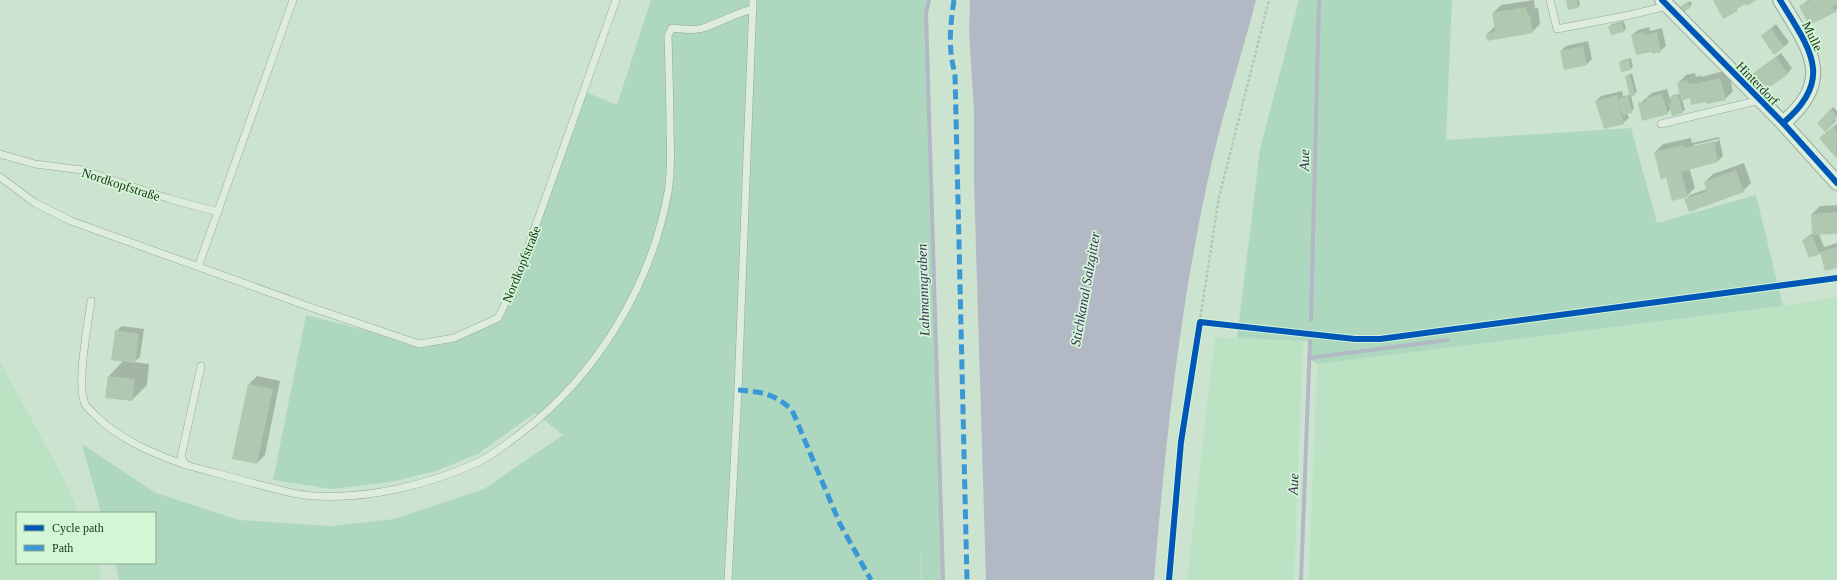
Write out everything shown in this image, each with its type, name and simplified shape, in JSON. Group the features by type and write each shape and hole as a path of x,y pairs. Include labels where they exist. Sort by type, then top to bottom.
{"street":[{"name":"Mulle","path":"1780,0 1811,53 1814,75 1808,94 1795,113 1782,123"},
{"name":"Hinterdorf","path":"1665,3 1782,123 1837,183"}],"lane":[{"path":"198,267 293,0"},
{"name":"Nordkopfstraße","path":"0,177 35,203 72,222 198,267 419,344 454,338 498,318 515,284 616,0"},
{"path":"728,580 730,568 753,0"},
{"path":"1550,0 1557,29 1630,15 1665,3"},
{"path":"91,301 81,385 85,405 102,422 132,442 158,455 186,465 276,489 313,496 357,495 417,483 446,475 480,461 538,420 565,396 597,355 632,300 656,242 668,191 671,159 668,36 672,28 687,30 703,28 737,13 753,9"},
{"path":"1661,124 1760,100"},
{"name":"Nordkopfstraße","path":"0,154 34,164 82,170 170,199 218,212"},
{"path":"186,465 181,457 200,366"},
{"path":"722,580 730,568"}],"path":[{"path":"1169,580 1181,442 1219,197 1268,0"}],"green space":[{"path":"651,0 929,0 926,13 943,580 922,580 920,545 921,580 119,580 115,564 156,564 156,512 101,512 82,444 156,493 239,520 331,526 394,519 484,489 563,435 535,413 478,454 436,471 391,482 332,489 273,480 306,315 419,344 454,338 498,318 515,284 584,91 617,105"},
{"path":"1299,0 1452,0 1446,140 1631,128 1657,223 1756,195 1783,306 1317,364 1309,358 1309,341 1237,338 1260,149"},
{"path":"1837,297 1837,580 1309,580 1317,364 1783,306"},
{"path":"1215,337 1303,340 1294,580 1187,580"},
{"path":"0,362 62,475 79,512 16,512 16,564 98,564 102,580 0,580"}],"water":[{"name":"Stichkanal Salzgitter","path":"970,0 1256,0 1212,161 1188,282 1168,431 1154,580 986,580 974,183 974,112 969,31"}],"building":[{"path":"1566,0 1577,0 1578,8 1568,10"},
{"path":"1713,0 1757,0 1746,6 1745,4 1737,9 1738,11 1723,19"},
{"path":"1811,0 1837,0 1837,5 1833,6 1836,12 1809,25 1799,6"},
{"path":"1687,2 1691,7 1683,13 1679,8"},
{"path":"1526,7 1528,15 1530,15 1533,33 1487,41 1486,34 1495,32 1492,13"},
{"path":"1622,23 1624,32 1611,35 1608,26"},
{"path":"1771,28 1784,47 1774,55 1761,36"},
{"path":"1644,32 1645,35 1657,32 1661,52 1636,55 1631,35"},
{"path":"1583,46 1587,65 1564,70 1560,51"},
{"path":"1776,57 1788,74 1764,91 1752,74"},
{"path":"1629,60 1631,70 1621,72 1619,62"},
{"path":"1630,75 1635,95 1630,97 1625,76"},
{"path":"1720,78 1726,100 1707,104 1706,102 1691,105 1690,98 1681,101 1677,83 1687,80 1688,84 1694,84"},
{"path":"1662,94 1668,114 1642,121 1638,103 1647,101 1646,98"},
{"path":"1617,95 1624,124 1604,129 1595,101"},
{"path":"1678,95 1683,113 1672,116 1669,103 1671,103 1670,97"},
{"path":"1628,96 1632,113 1623,115 1618,99"},
{"path":"1831,109 1837,118 1832,122 1834,124 1825,132 1817,123"},
{"path":"1833,127 1837,132 1836,158 1819,138"},
{"path":"1714,141 1718,162 1681,172 1688,197 1672,201 1666,177 1661,180 1654,152 1684,145 1684,148"},
{"path":"1736,170 1744,192 1689,212 1684,199 1707,191 1704,182"},
{"path":"1837,212 1837,234 1812,235 1811,214"},
{"path":"1812,236 1820,254 1809,258 1802,240"},
{"path":"1837,247 1837,268 1825,271 1820,252"},
{"path":"115,330 139,334 135,363 111,360"},
{"path":"108,376 135,379 132,401 105,398"},
{"path":"248,384 273,389 257,464 232,459"}],"waterway":[{"name":"Lahmanngraben","path":"929,0 926,13 943,580"},
{"name":"Aue","path":"1311,320 1319,0"},
{"path":"1309,358 1448,340"},
{"name":"Aue","path":"1301,580 1310,341"}],"marked path":[{"path":"954,0 951,19 951,56 955,74 967,580"},
{"path":"738,390 767,394 779,400 792,410 840,524 871,580"}],"cycle path":[{"path":"1662,0 1783,123 1837,183"},
{"path":"1780,0 1808,48 1812,63 1813,77 1809,92 1799,107 1783,123"},
{"path":"1169,580 1181,442 1200,322 1355,339 1380,339 1837,278"}]}
